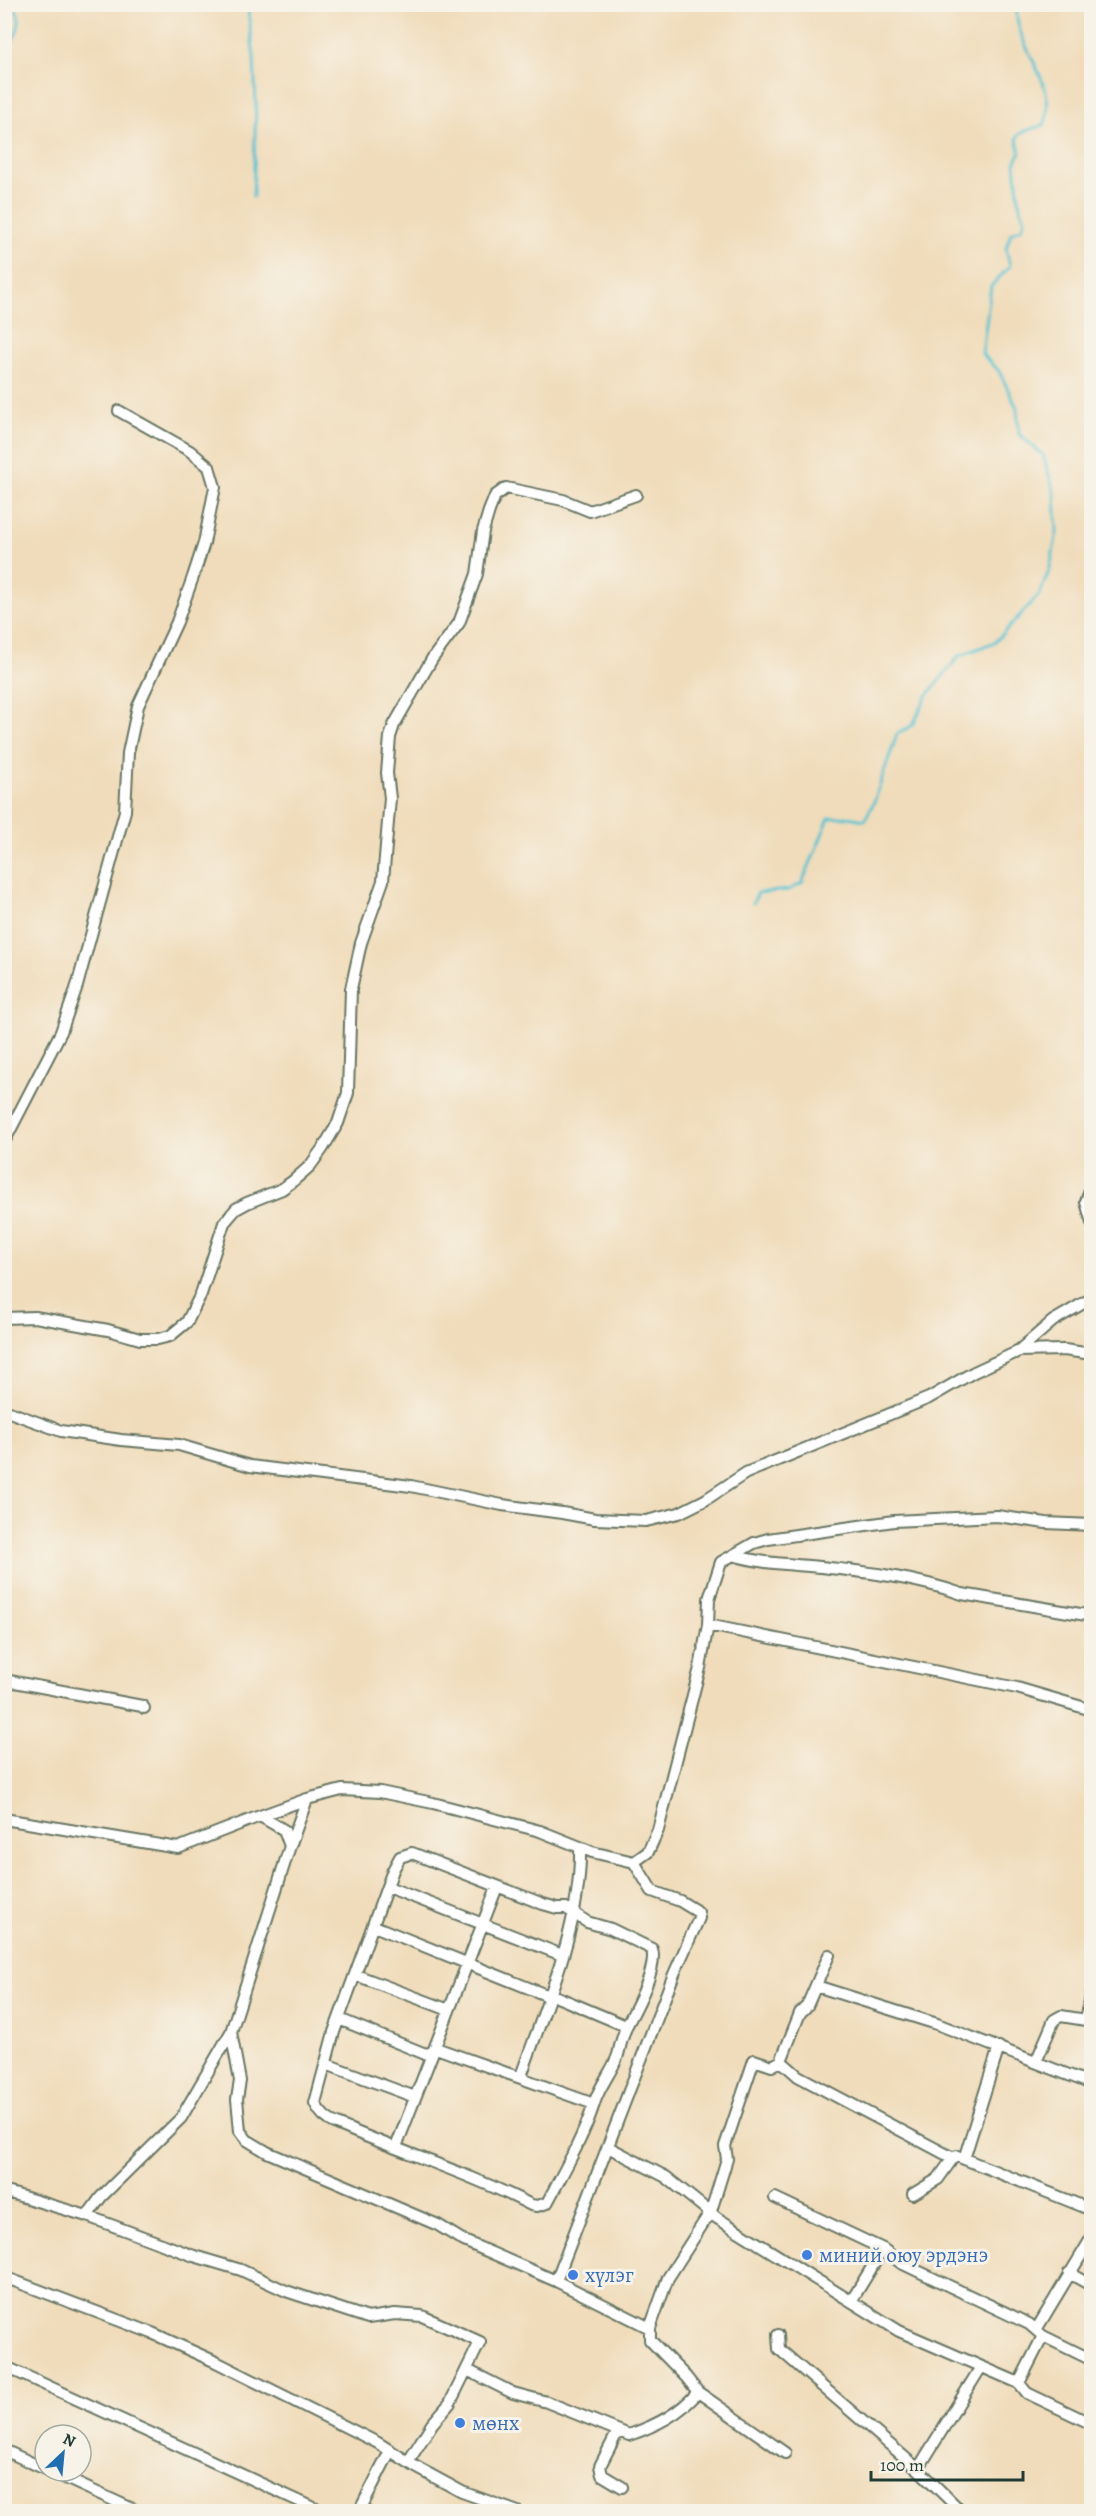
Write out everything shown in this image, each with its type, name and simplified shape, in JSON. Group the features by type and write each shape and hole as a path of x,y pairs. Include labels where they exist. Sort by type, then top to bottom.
{"street":[{"path":"4,1142 61,1032 77,986 125,811 128,753 138,706 177,622 190,587 204,543 215,487 209,466 190,450 118,411"},
{"path":"4,1318 35,1317 108,1330 140,1339 170,1336 187,1322 201,1294 224,1223 236,1209 282,1189 310,1166 338,1123 348,1093 352,977 383,881 390,798 387,772 390,736 432,659 459,623 477,574 483,531 495,496 506,488 563,500 590,511 636,495"},
{"path":"1092,1183 1086,1202 1092,1223"},
{"path":"4,1410 61,1431 121,1440 179,1445 250,1466 411,1486 502,1505 595,1519 646,1521 679,1513 705,1500 746,1473 929,1398 974,1372 1017,1352 1053,1321 1092,1298"},
{"path":"1017,1352 1064,1350 1092,1354"},
{"path":"634,1862 648,1852 658,1830 700,1668 708,1625 709,1599 718,1565 754,1543 768,1539 894,1521 984,1516 1092,1531"},
{"path":"1046,1523 1092,1525"},
{"path":"733,1555 768,1563 821,1567 904,1579 943,1587 962,1594 1092,1616"},
{"path":"708,1625 1017,1688 1092,1710"},
{"path":"4,1680 118,1700 144,1708"},
{"path":"4,1819 178,1848 307,1799 342,1790 380,1792 433,1803 520,1826 592,1852 634,1862 652,1891 680,1901 698,1912 699,1918 674,1974 556,2281"},
{"path":"87,2216 108,2189 181,2118 231,2032 307,1799"},
{"path":"260,1816 284,1830 290,1846"},
{"path":"521,2076 562,1955 581,1867 580,1847"},
{"path":"412,1853 543,1904 573,1911 587,1922 611,1929 652,1949 655,1957 635,2011 626,2026 618,2053 575,2149 547,2203 537,2206 337,2125 319,2112 315,2103 321,2073 363,1951 400,1857 412,1853"},
{"path":"388,1887 562,1955"},
{"path":"396,2147 497,1887"},
{"path":"374,1926 626,2026"},
{"path":"785,2454 698,2392 650,2340 650,2328 668,2278 711,2211 727,2159 725,2146 754,2060 772,2066 781,2061 800,2013 807,2006 829,1955"},
{"path":"356,1975 449,2010"},
{"path":"816,1986 937,2024 1092,2084"},
{"path":"1036,2062 1054,2020 1061,2016 1089,2021 1092,1991"},
{"path":"339,2019 423,2053 429,2054 436,2048 514,2076 521,2076 536,2084 594,2104"},
{"path":"231,2032 240,2081 237,2099 240,2131 247,2140 267,2152 438,2225 464,2241 556,2281 650,2328"},
{"path":"914,2194 938,2180 958,2158 999,2047"},
{"path":"781,2061 798,2076 958,2158 1092,2210"},
{"path":"326,2064 416,2097"},
{"path":"608,2147 666,2178 701,2206 711,2211 717,2218 899,2331 1019,2384 1027,2393 1092,2424"},
{"path":"4,2196 10,2193 87,2216 194,2256 241,2270 286,2291 368,2318 394,2314 422,2316 480,2342 450,2403 432,2424 408,2462"},
{"path":"775,2198 883,2249 901,2263 1029,2324 1039,2333 1092,2360"},
{"path":"1019,2384 1039,2333 1069,2273 1092,2237"},
{"path":"852,2300 883,2249"},
{"path":"1069,2273 1092,2286"},
{"path":"4,2277 142,2329 195,2352 390,2451 462,2492 518,2511"},
{"path":"778,2335 779,2349 918,2469 962,2511"},
{"path":"4,2366 323,2511"},
{"path":"918,2469 981,2367"},
{"path":"466,2370 513,2393 547,2402 629,2435 670,2416 690,2402 698,2392"},
{"path":"618,2431 600,2466 602,2475 622,2487"},
{"path":"4,2450 33,2463"},
{"path":"359,2511 390,2451"},
{"path":"77,2483 139,2511"}],"waterway":[{"path":"4,42 13,40 18,26 19,18 13,4"},
{"path":"247,4 254,57 256,105 253,197"},
{"path":"753,903 758,893 789,890 802,883 829,818 848,817 865,820 874,802 897,734 913,725 926,697 959,656 995,642 1040,594 1050,568 1057,532 1055,495 1043,455 1019,434 1017,408 999,371 982,354 991,286 1010,266 1006,248 1011,233 1022,228 1025,220 1019,202 1015,163 1020,153 1017,138 1022,132 1044,125 1048,109 1042,79 1017,20 1017,4"}],"place":[{"name":"миний оюу эрдэнэ","path":"807,2255"},
{"name":"хүлэг","path":"573,2275"},
{"name":"мөнх","path":"460,2423"}]}
